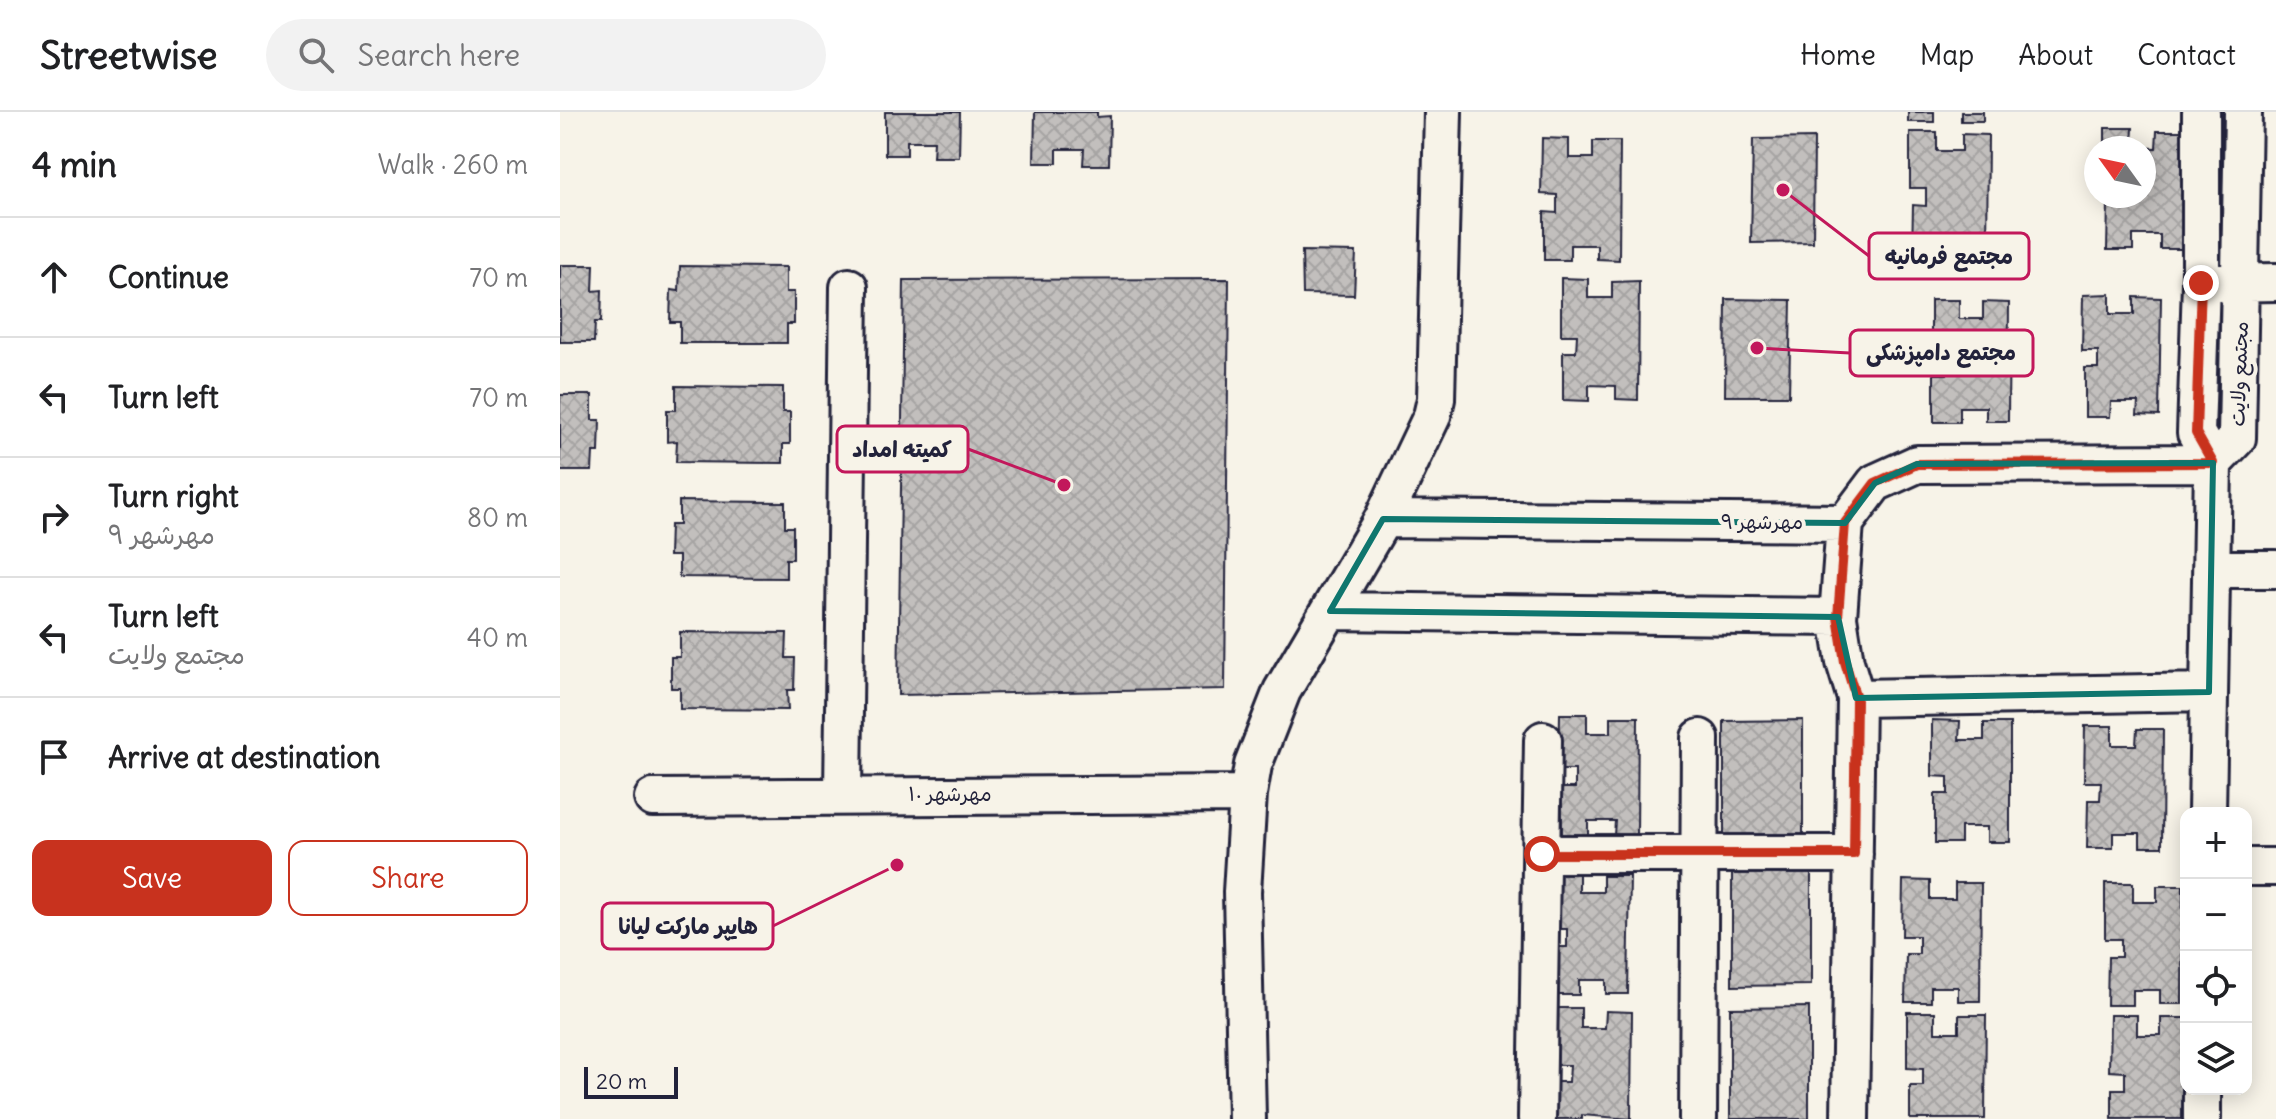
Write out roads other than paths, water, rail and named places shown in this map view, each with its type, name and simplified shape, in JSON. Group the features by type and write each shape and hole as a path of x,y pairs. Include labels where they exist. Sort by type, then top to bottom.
{"street":[{"path":"1247,1119 1242,892 1248,794 1253,765 1282,691 1383,519 1432,416 1436,399 1443,112"},
{"name":"مجتمع ولایت","path":"2201,112 2201,283 2196,433 2213,463 2237,438 2259,282 2243,112"},
{"path":"2201,283 2259,282"},
{"path":"843,795 849,287"},
{"path":"1850,1119 1856,698 1845,662 1838,617 1845,523 1875,483 1917,464 2213,463 2207,807"},
{"name":"مهرشهر ۹","path":"1383,519 1845,523"},
{"path":"2212,569 2276,569"},
{"path":"1330,611 1838,617"},
{"path":"1856,698 2209,692"},
{"path":"1698,1119 1700,738"},
{"path":"1537,1119 1543,740"},
{"name":"مهرشهر ۱۰","path":"653,798 1248,794"},
{"path":"1542,854 1854,854"},
{"path":"2252,867 2276,867"},
{"path":"2202,1095 2202,1119"}],"place":[{"name":"مجتمع فرمانیه","path":"1783,190"},
{"name":"مجتمع دامپزشکی","path":"1757,348"},
{"name":"کمیته امداد","path":"1064,485"},
{"name":"هایپر مارکت لیانا","path":"897,865"}]}
